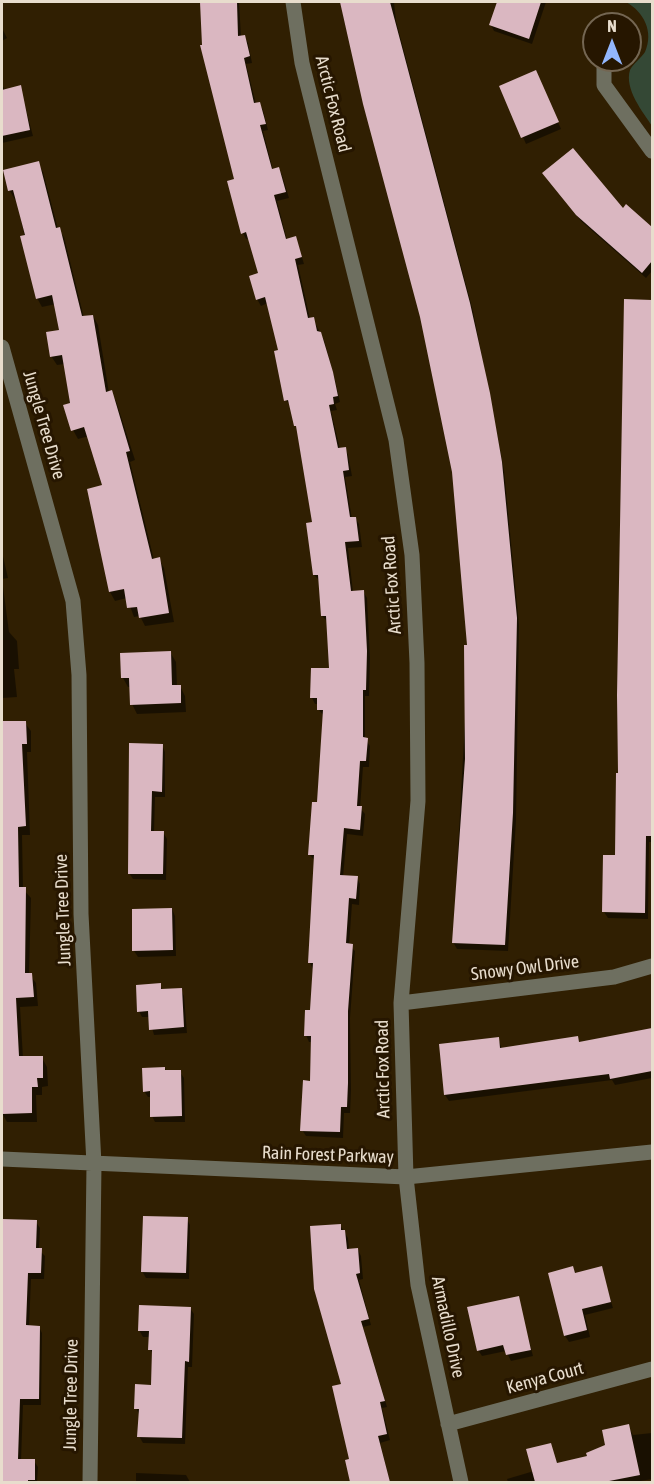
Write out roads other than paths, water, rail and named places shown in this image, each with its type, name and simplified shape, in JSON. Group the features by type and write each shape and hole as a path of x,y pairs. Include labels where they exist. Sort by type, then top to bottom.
{"street":[{"name":"Arctic Fox Road","path":"293,2 302,63 396,440 412,555 417,663 418,801 401,1004 406,1178"},
{"path":"604,72 604,85 652,151"},
{"name":"Jungle Tree Drive","path":"2,347 73,601 79,675 81,914 94,1164 90,1482"},
{"name":"Snowy Owl Drive","path":"401,1004 614,977 652,966"},
{"name":"Rain Forest Parkway","path":"2,1159 406,1178 652,1152"},
{"name":"Armadillo Drive","path":"406,1178 418,1285 461,1482"},
{"name":"Kenya Court","path":"448,1424 652,1369"}]}
